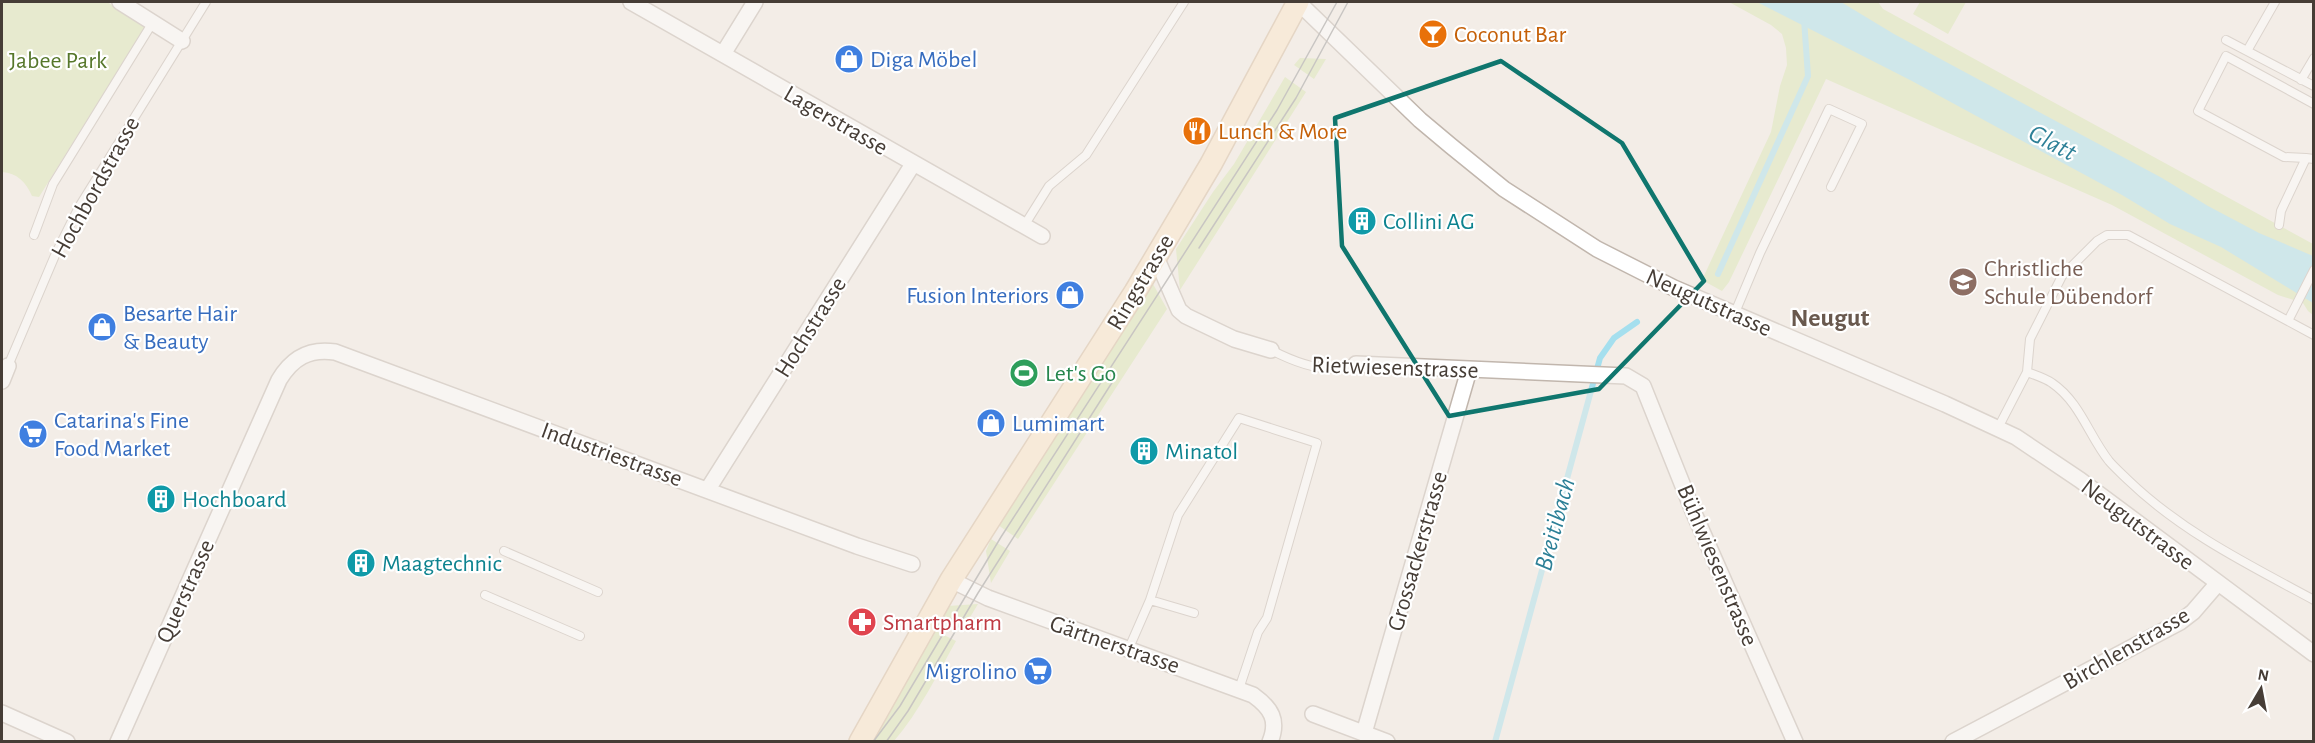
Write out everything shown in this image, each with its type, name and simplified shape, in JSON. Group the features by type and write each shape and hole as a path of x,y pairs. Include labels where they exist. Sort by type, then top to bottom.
{"main road":[{"name":"Ringstrasse","path":"860,741 951,580 1156,257 1210,164 1298,2"}],"street":[{"path":"120,2 182,40"},
{"name":"Lagerstrasse","path":"631,2 1042,236"},
{"path":"723,54 755,2"},
{"name":"Neugutstrasse","path":"1298,2 1420,120 1504,189 1597,249 1734,315 1998,428 2050,459 2218,583"},
{"name":"Hochstrasse","path":"708,489 913,164"},
{"name":"Rietwiesenstrasse","path":"1156,257 1179,310 1185,316 1234,339 1271,350"},
{"name":"Industriestrasse","path":"310,352 335,352 857,546 912,564"},
{"name":"Querstrasse","path":"118,741 279,380 295,360 310,352"},
{"name":"Rietwiesenstrasse","path":"1356,364 1626,376 1643,386"},
{"name":"Grossackerstrasse","path":"1364,733 1469,370"},
{"name":"Bühlwiesenstrasse","path":"1643,386 1698,521 1795,741"},
{"name":"Gärtnerstrasse","path":"951,580 988,598 1239,689 1262,701 1274,715 1274,732 1270,741"},
{"path":"2218,583 2313,654"},
{"name":"Birchlenstrasse","path":"1953,741 2180,622 2193,612 2218,583"},
{"path":"2,713 67,741"},
{"path":"1313,714 1387,741"}],"lane":[{"name":"Hochbordstrasse","path":"4,375 79,207 206,2"},
{"path":"1024,226 1049,186 1086,155 1184,2"},
{"path":"2247,51 2275,2"},
{"path":"34,235 53,184 153,22"},
{"path":"2226,40 2313,86"},
{"path":"2279,225 2281,211 2310,158 2284,157 2198,111 2226,56 2313,104"},
{"path":"2301,80 2313,58"},
{"path":"1734,315 1760,253 1829,110 1862,124 1831,188"},
{"path":"1998,428 2027,372 2030,339 2062,276 2097,240 2107,235 2128,235 2313,335"},
{"path":"2288,321 2313,270"},
{"name":"Rietwiesenstrasse","path":"1271,350 1306,365 1340,369 1356,364"},
{"path":"2027,372 2051,382 2065,394 2108,460 2130,482 2184,525 2228,554 2313,600"},
{"path":"1129,648 1150,600 1178,515 1239,418 1317,443 1267,618 1258,632 1239,689"},
{"path":"504,550 598,592"},
{"path":"485,595 580,636"},
{"path":"1150,600 1194,613"}],"highlighted area":[{"path":"1501,61 1622,143 1704,281 1599,389 1449,416 1342,246 1335,118"}],"green space":[{"name":"Jabee Park","path":"2,2 107,2 146,26 39,197 32,196 27,186 17,176 2,172"},
{"path":"1729,2 1878,2 1883,9 2313,244 2313,315 2303,303 2278,295 2112,205 1826,79 1729,282 1722,291 1702,280 1771,132 1780,86 1787,65 1782,34 1771,25"},
{"path":"1920,2 1966,2 1948,34 1913,14"},
{"path":"1300,58 1326,59 1314,79 1294,65"},
{"path":"1285,77 1306,92 1180,290 1176,249 1234,164"},
{"path":"1153,284 1167,309 1018,539 998,525"},
{"path":"991,539 1010,551 991,583 986,551"},
{"path":"978,604 963,629 942,616 948,606"},
{"path":"934,630 956,641 920,706 903,730 894,741 874,742 878,729"}],"water":[{"name":"Glatt","path":"1757,2 1841,2 1894,34 2162,178 2208,206 2259,233 2313,256 2313,303 2221,247 2170,224 2122,195 1912,81"}],"waterway":[{"name":"Breitibach","path":"1718,274 1808,76 1804,19"},
{"name":"Breitibach","path":"1495,742 1600,358 1614,338 1637,322"}],"tram line":[{"path":"873,742 900,706 1001,537 1277,110 1337,2"},
{"path":"1199,248 1296,98 1348,2"},
{"path":"886,742 908,711 978,593 1113,381"}],"place":[{"name":"Coconut Bar","path":"1433,34"},
{"name":"Diga Möbel","path":"849,59"},
{"name":"Lunch & More","path":"1197,131"},
{"name":"Collini AG","path":"1362,221"},
{"name":"Christliche Schule Dübendorf","path":"1963,282"},
{"name":"Fusion Interiors","path":"1070,295"},
{"name":"Besarte Hair & Beauty","path":"102,327"},
{"name":"Let's Go","path":"1024,373"},
{"name":"Lumimart","path":"991,423"},
{"name":"Catarina's Fine Food Market","path":"33,434"},
{"name":"Minatol","path":"1144,451"},
{"name":"Hochboard","path":"161,499"},
{"name":"Maagtechnic","path":"361,563"},
{"name":"Smartpharm","path":"862,622"},
{"name":"Migrolino","path":"1038,671"}],"district":[{"name":"Neugut","path":"1830,317"}]}
